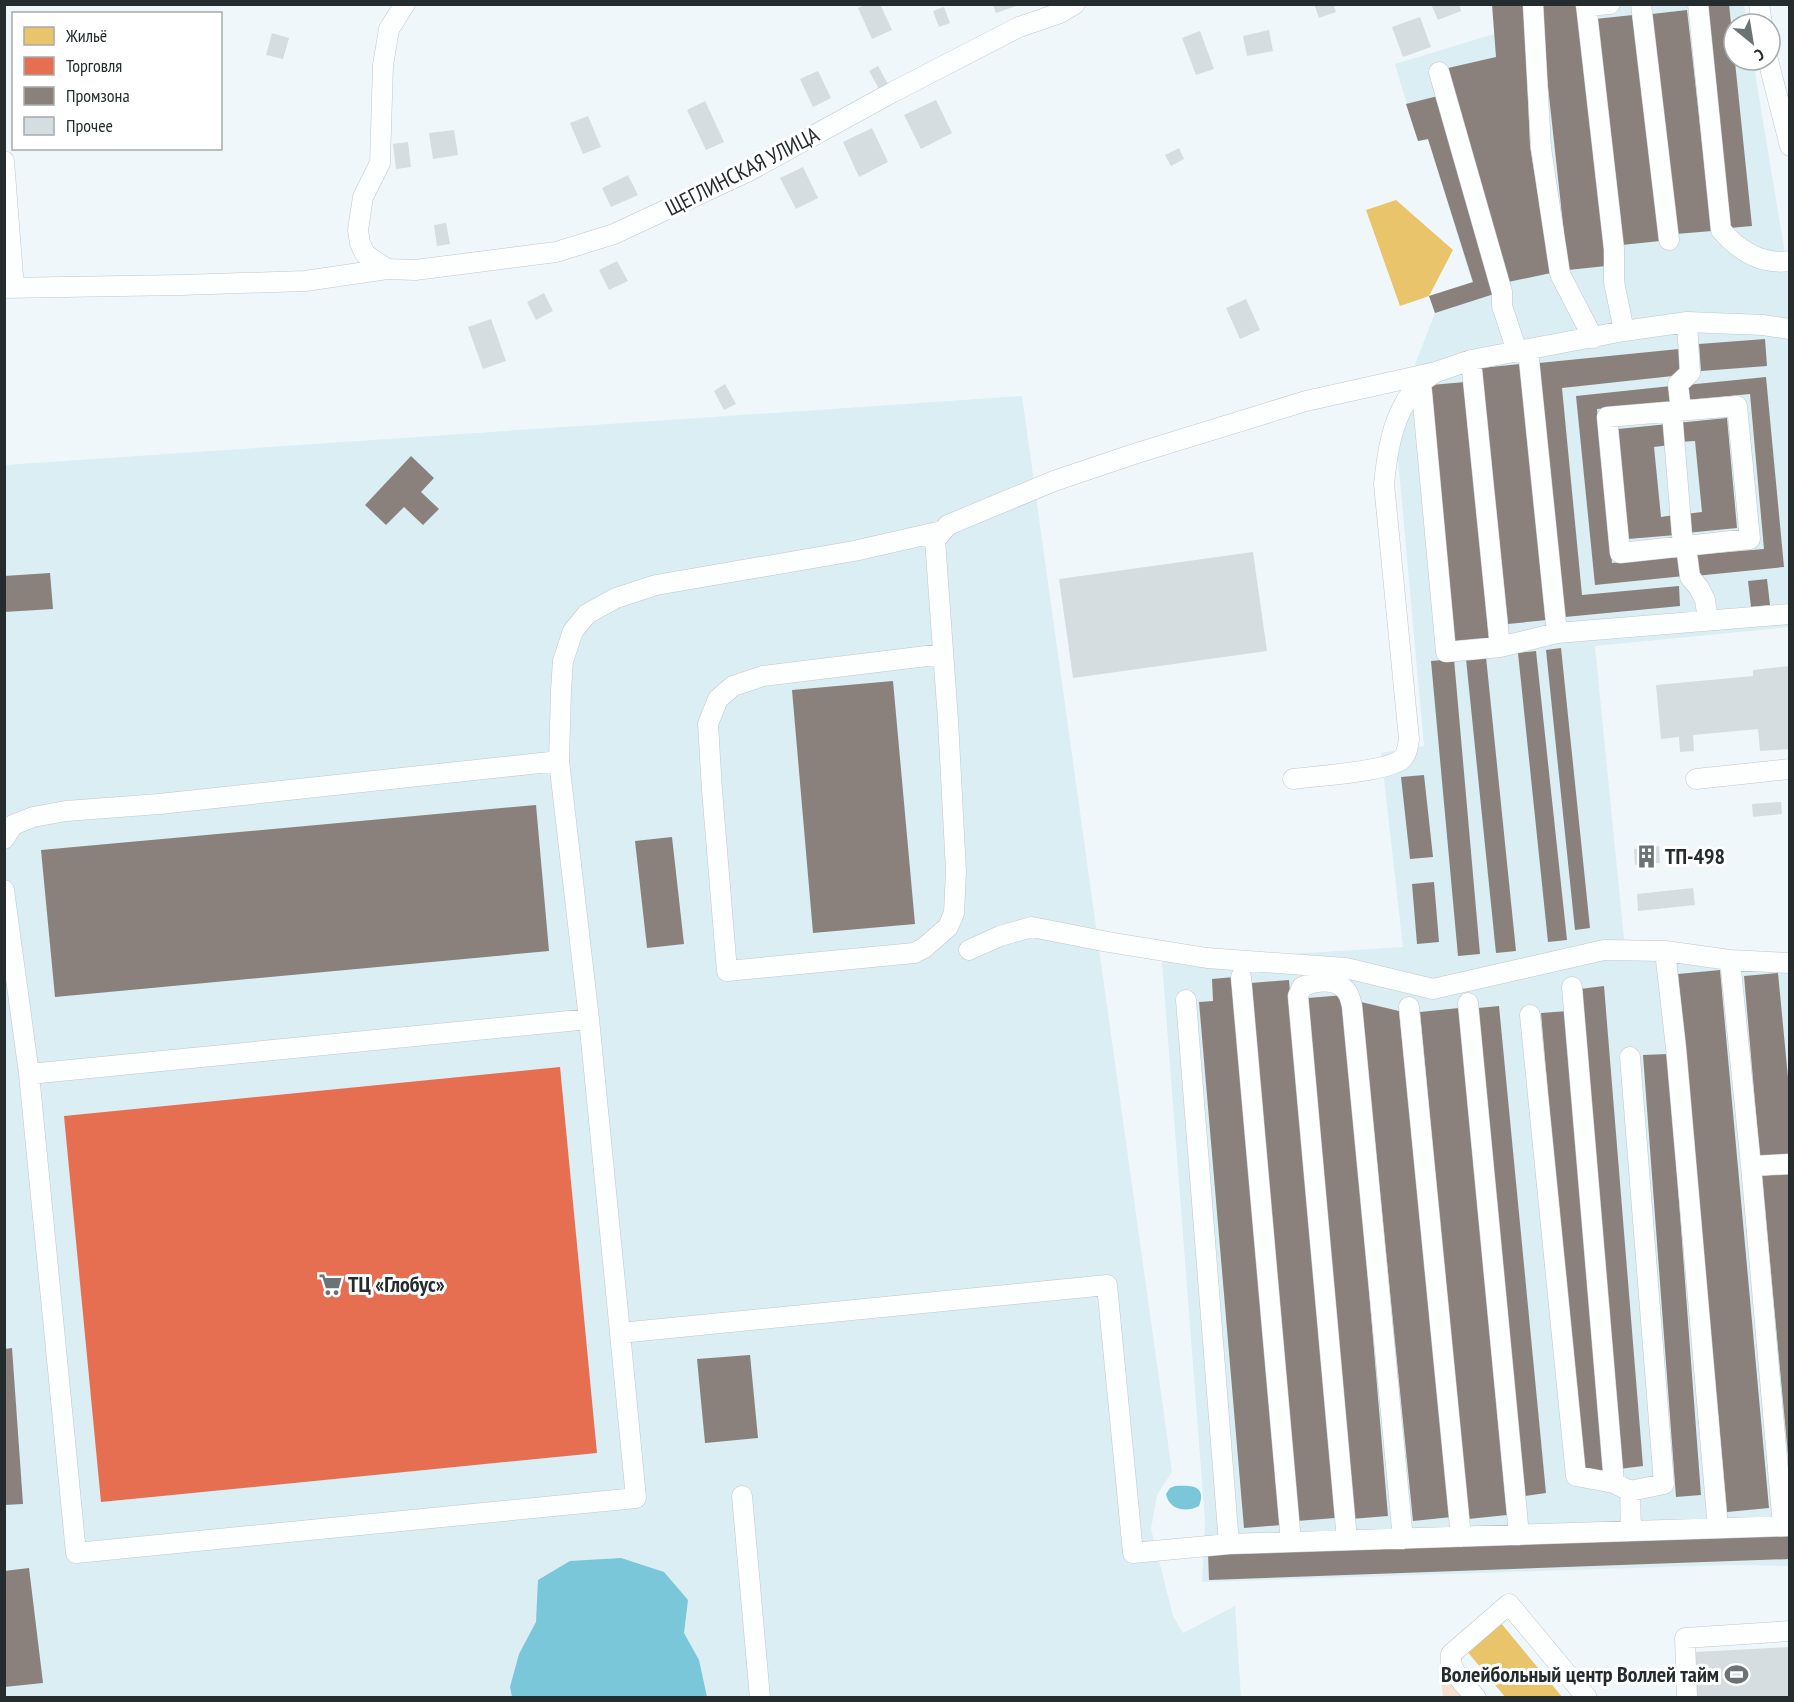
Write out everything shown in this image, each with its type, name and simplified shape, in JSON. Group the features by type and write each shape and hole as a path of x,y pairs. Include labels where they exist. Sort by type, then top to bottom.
{"street":[{"path":"387,269 365,254 358,230 363,197 380,163 383,65 389,29 405,4"},
{"name":"ЩЕГЛИНСКАЯ УЛИЦА","path":"9,288 305,281 387,269 415,270 556,252 614,234 747,172 893,92 1019,27 1060,13 1075,4"},
{"path":"1533,4 1541,148 1560,274 1593,338"},
{"path":"1610,4 1586,5 1614,249 1614,282 1624,331"},
{"path":"1641,4 1669,240"},
{"path":"1698,4 1721,230 1733,244 1751,256 1781,262 1790,261"},
{"path":"1439,72 1502,292 1502,306 1523,351 1557,633"},
{"path":"1771,72 1790,146"},
{"path":"4,161 9,288"},
{"path":"1687,322 1690,373 1678,384 1676,412 1682,535 1686,546 1690,577 1705,600 1708,620"},
{"path":"943,654 763,676 733,686 718,699 708,724 727,971 914,953 924,948 948,927 954,913 956,871 943,654 935,540 948,525 1054,481 1134,454 1306,401 1429,377 1471,360 1624,331 1687,322 1763,324 1790,329"},
{"path":"1471,360 1500,647"},
{"path":"1429,377 1446,652 1500,647 1557,633 1790,614"},
{"path":"1293,778 1381,768 1402,759 1408,750 1408,727 1384,483 1388,450 1395,423 1406,400 1429,377"},
{"path":"1737,406 1750,539 1620,553 1607,417 1676,412 1737,406"},
{"path":"4,890 29,1074 76,1553 636,1498 589,1019 559,761 563,661 573,632 586,614 616,598 656,585 854,551 942,531"},
{"path":"4,839 13,825 33,817 66,810 159,804 559,761"},
{"path":"1696,779 1790,769"},
{"path":"969,950 1000,936 1032,927 1207,958 1346,969 1433,989 1604,950 1665,951 1730,960 1790,963"},
{"path":"1665,951 1676,1048 1718,1528"},
{"path":"620,1333 1107,1286 1133,1553 1229,1544 1786,1526 1730,960"},
{"path":"1241,977 1291,1542"},
{"path":"1347,1540 1298,996 1302,987 1312,982 1337,983 1347,992 1352,1006 1403,1539"},
{"path":"1572,987 1622,1487 1631,1531"},
{"path":"1186,1000 1229,1544"},
{"path":"1468,1004 1519,1535"},
{"path":"1409,1007 1461,1537"},
{"path":"1530,1015 1576,1476 1622,1487 1664,1484 1630,1056"},
{"path":"29,1074 589,1019"},
{"path":"1751,1166 1790,1164"},
{"path":"742,1496 760,1698"},
{"path":"1476,1698 1453,1670 1450,1661 1451,1654 1509,1604 1587,1698"},
{"path":"1687,1698 1685,1638 1790,1631"}],"shaded area":[{"path":"1492,5 1744,5 1745,12 1722,12 1722,72 1755,72 1789,278 1789,627 1595,646 1624,939 1789,956 1789,1566 1728,1565 1202,1582 1205,1521 1162,962 1403,947 1381,753 1424,746 1397,448 1399,406 1435,313 1429,296 1472,282 1428,140 1418,141 1395,64 1494,34"},
{"path":"1022,396 1172,1472 1157,1495 1151,1529 1173,1616 1183,1633 1235,1606 1241,1697 5,1698 5,465"},
{"path":"1440,1669 1467,1697 1443,1697"}],"water":[{"path":"1192,1486 1199,1490 1201,1499 1199,1506 1189,1509 1174,1507 1166,1494 1170,1488"},
{"path":"621,1558 664,1572 688,1600 684,1633 699,1660 707,1697 512,1697 510,1687 519,1654 536,1622 538,1580 570,1561"}],"building: Жильё":[{"path":"1396,200 1453,250 1429,296 1400,306 1366,210"},
{"path":"1500,1622 1563,1698 1506,1698 1466,1650"}],"building: Торговля":[{"name":"ТЦ «Глобус»","path":"560,1067 597,1453 101,1502 64,1116"}],"building: Промзона":[{"path":"1492,4 1524,4 1530,146 1551,273 1508,282 1448,68 1496,57"},
{"path":"1539,4 1578,4 1606,266 1568,270"},
{"path":"1729,4 1730,12 1722,12 1722,72 1736,72 1752,226 1730,228 1707,5"},
{"path":"1687,10 1712,231 1676,234 1652,14"},
{"path":"1633,15 1660,241 1622,245 1595,19"},
{"path":"1438,96 1494,294 1435,313 1429,296 1473,282 1428,139 1418,141 1406,104"},
{"path":"1765,339 1767,366 1701,371 1699,344"},
{"path":"1679,349 1682,375 1562,388 1582,595 1679,586 1680,606 1565,617 1539,363"},
{"path":"1520,364 1547,620 1508,624 1481,368"},
{"path":"1766,377 1784,567 1695,576 1693,555 1764,549 1750,394 1687,400 1686,385"},
{"path":"1465,382 1489,640 1455,644 1431,385"},
{"path":"1671,386 1673,401 1597,409 1612,563 1682,556 1684,576 1595,585 1576,396"},
{"path":"1727,418 1737,528 1686,533 1685,514 1702,512 1695,441 1679,442 1677,423"},
{"path":"1668,424 1670,445 1654,447 1661,517 1674,515 1676,535 1628,539 1618,429"},
{"path":"411,456 434,478 421,492 439,509 423,525 404,507 386,525 365,505"},
{"path":"50,573 53,609 4,612 4,576"},
{"path":"1767,579 1770,605 1751,607 1748,581"},
{"path":"1561,648 1590,928 1575,930 1546,650"},
{"path":"1536,651 1567,940 1548,942 1518,653"},
{"path":"1486,657 1516,951 1496,953 1466,659"},
{"path":"1454,659 1480,954 1458,956 1431,661"},
{"path":"893,681 915,924 813,933 792,690"},
{"path":"1424,775 1433,857 1410,859 1401,777"},
{"path":"536,805 549,951 55,997 41,850"},
{"path":"672,837 684,944 647,948 635,841"},
{"path":"1434,882 1439,942 1417,944 1412,884"},
{"path":"1720,970 1769,1508 1727,1512 1678,974"},
{"path":"1778,973 1790,1098 1790,1157 1760,1159 1744,976"},
{"path":"1234,977 1281,1525 1244,1528 1199,1002 1213,1001 1212,979"},
{"path":"1289,980 1335,1518 1297,1521 1251,983"},
{"path":"1604,986 1643,1466 1619,1469 1580,989"},
{"path":"1344,995 1388,1516 1351,1519 1308,998"},
{"path":"1361,1002 1399,1011 1452,1517 1413,1521"},
{"path":"1499,1006 1546,1493 1525,1496 1478,1008"},
{"path":"1459,1008 1507,1515 1468,1519 1420,1012"},
{"path":"1568,1011 1608,1470 1581,1472 1541,1013"},
{"path":"1668,1054 1701,1495 1676,1497 1643,1055"},
{"path":"1790,1173 1790,1455 1788,1455 1762,1176"},
{"path":"12,1348 23,1504 4,1505 4,1349"},
{"path":"750,1355 758,1438 705,1443 697,1359"},
{"path":"1790,1532 1790,1559 1209,1580 1208,1553"},
{"path":"29,1568 43,1683 4,1687 4,1571"}],"building: Прочее":[{"path":"866,4 880,4 892,30 872,39 858,8"},
{"path":"1314,4 1333,4 1336,12 1319,18"},
{"path":"1431,4 1459,4 1461,11 1438,20"},
{"path":"993,5 1019,5 996,13"},
{"path":"944,7 950,23 939,27 933,11"},
{"path":"1420,17 1431,47 1403,57 1392,27"},
{"path":"1269,30 1273,51 1247,56 1243,36"},
{"path":"1200,31 1214,69 1196,75 1182,38"},
{"path":"272,33 289,38 283,59 266,55"},
{"path":"878,66 888,84 879,89 869,71"},
{"path":"818,71 831,98 813,107 800,79"},
{"path":"936,100 952,133 921,149 904,115"},
{"path":"705,101 724,142 706,150 687,110"},
{"path":"588,116 601,147 583,154 570,123"},
{"path":"872,128 888,162 859,177 843,142"},
{"path":"454,130 458,155 433,159 429,133"},
{"path":"408,142 411,167 396,169 393,144"},
{"path":"1179,148 1184,159 1171,166 1165,155"},
{"path":"803,167 818,198 796,209 780,178"},
{"path":"628,175 638,195 611,207 602,188"},
{"path":"446,223 450,244 437,246 434,225"},
{"path":"617,261 628,281 609,290 599,270"},
{"path":"544,293 553,311 536,320 527,302"},
{"path":"1246,299 1260,330 1240,339 1226,308"},
{"path":"491,319 506,361 483,369 468,327"},
{"path":"725,384 736,404 724,410 714,391"},
{"path":"1253,552 1267,651 1073,678 1059,579"},
{"path":"1789,666 1790,749 1760,751 1758,729 1693,735 1694,751 1680,752 1679,737 1661,739 1656,685 1753,676 1753,670"},
{"path":"1781,802 1782,814 1753,817 1752,804"},
{"name":"ТП-498","path":"1659,846 1660,863 1635,865 1634,849"},
{"path":"1693,888 1695,905 1638,911 1637,894"},
{"name":"Волейбольный центр Воллей тайм","path":"1790,1647 1790,1698 1697,1698 1695,1652"}],"place":[{"name":"ТП-498","path":"1647,856"},
{"name":"ТЦ «Глобус»","path":"330,1284"},
{"name":"Волейбольный центр Воллей тайм","path":"1737,1674"}]}
